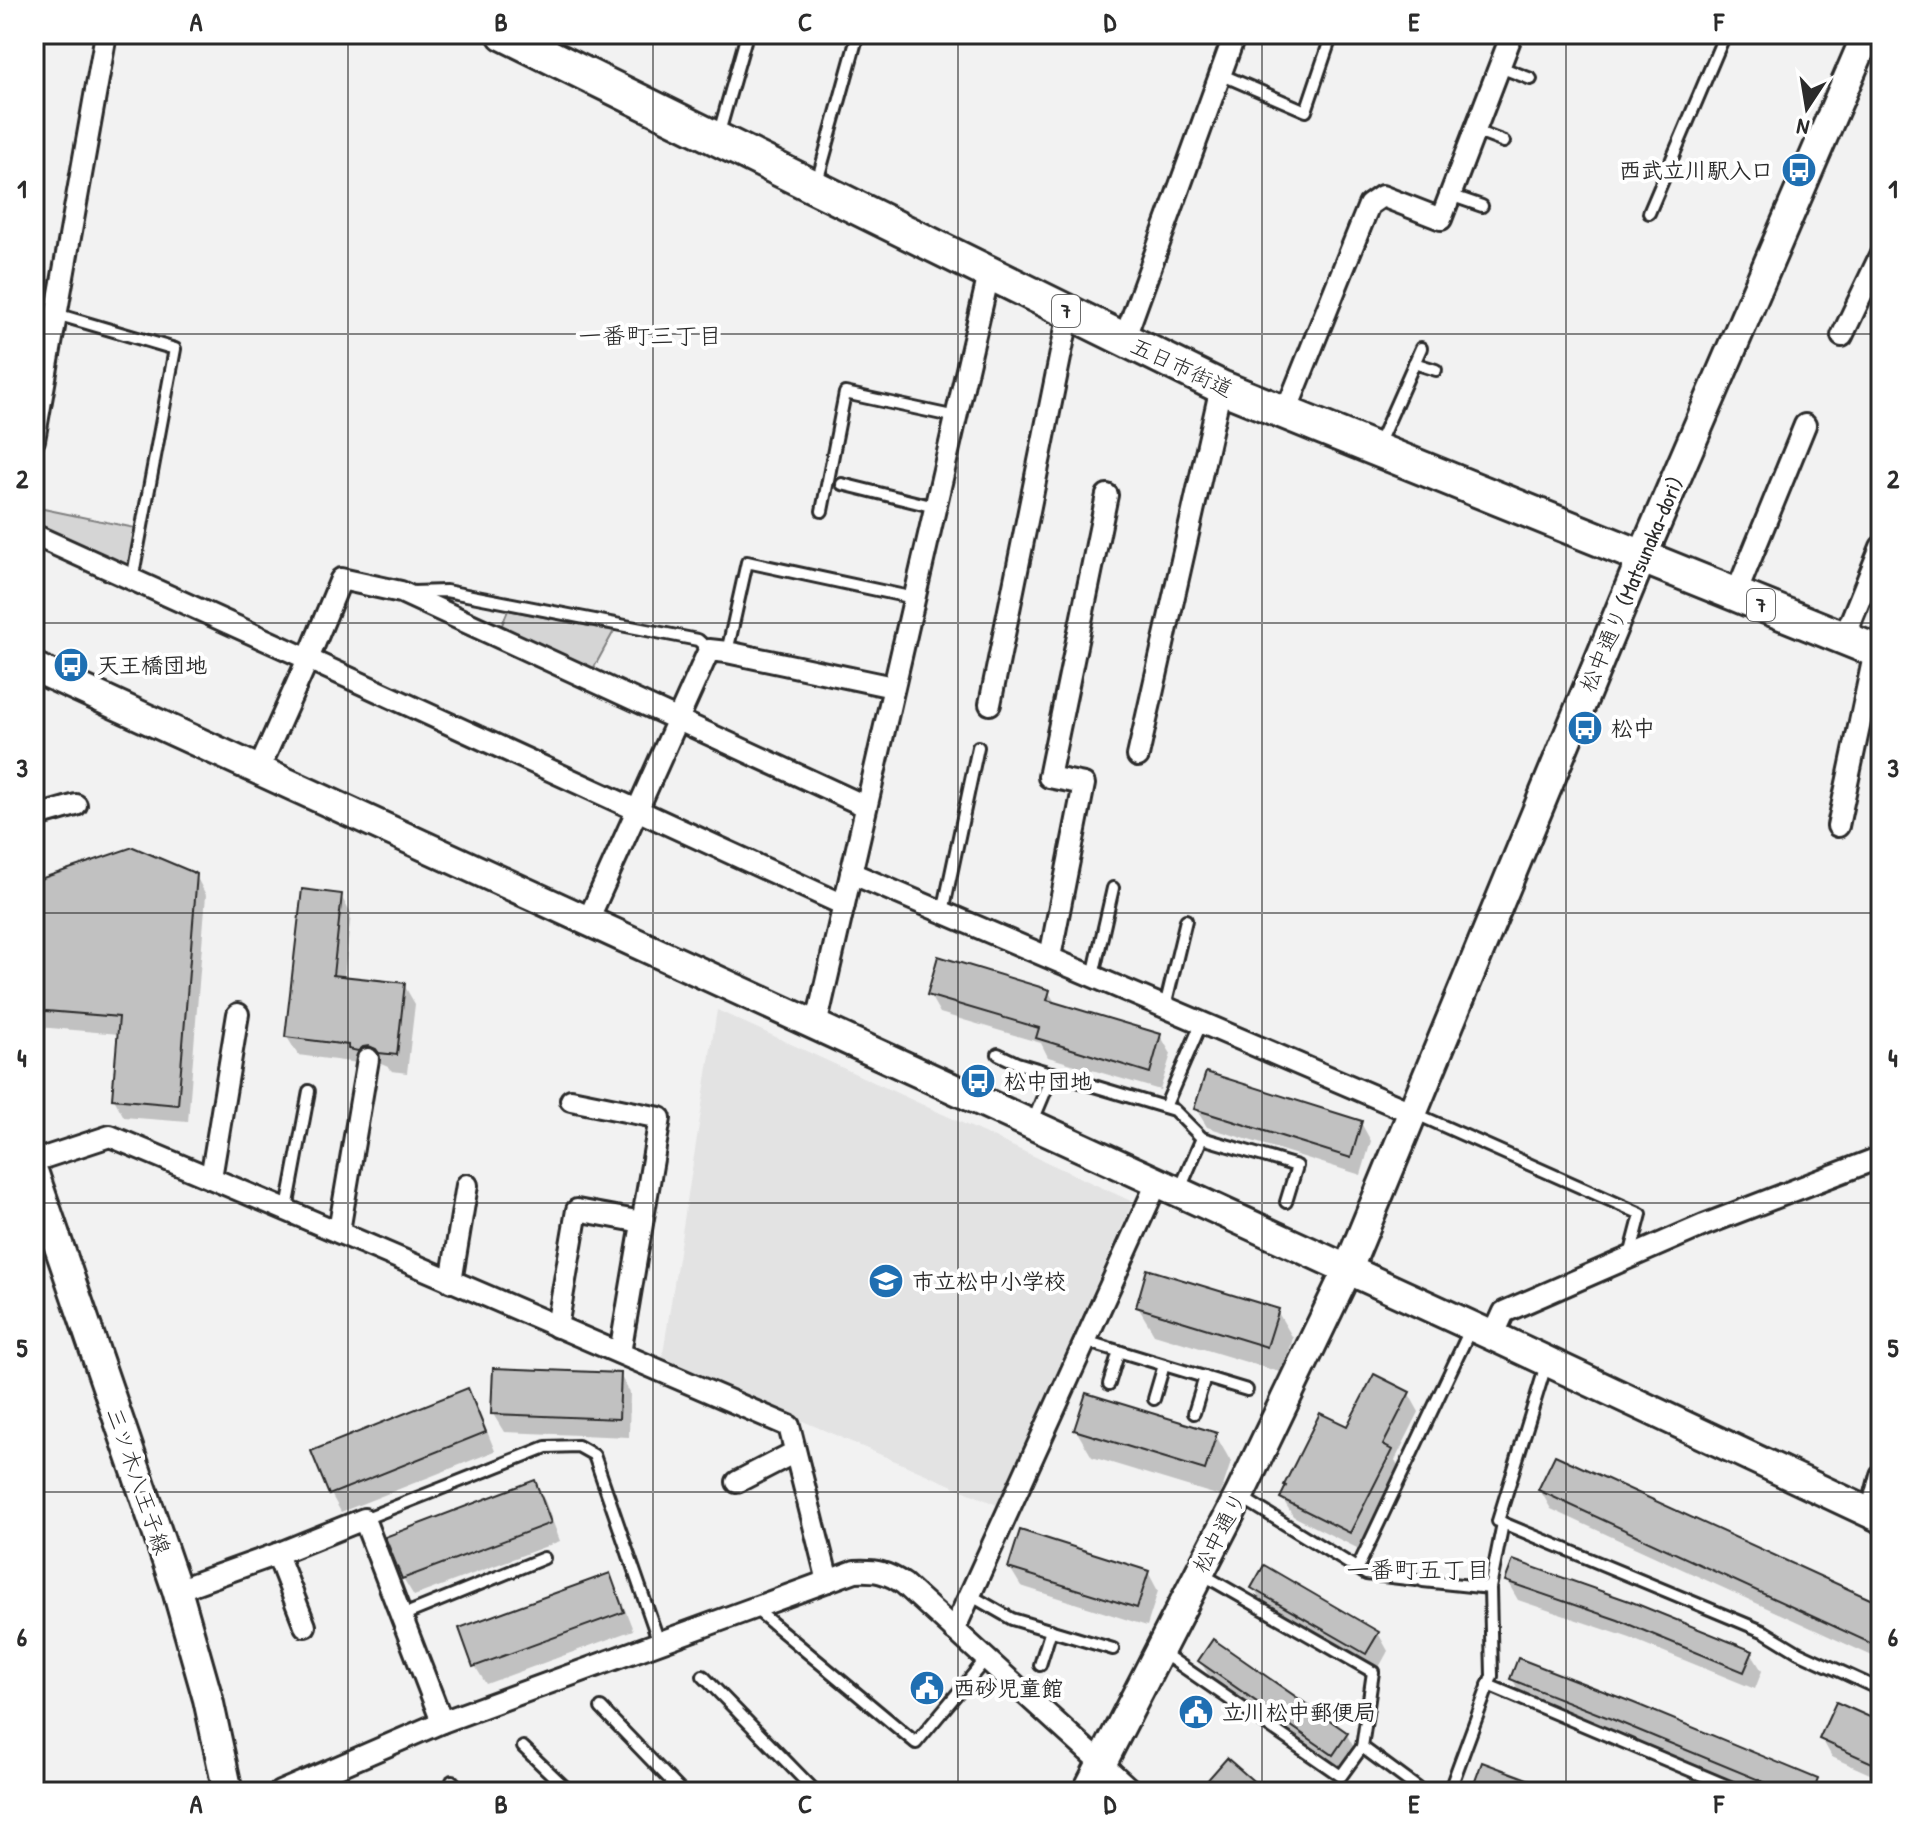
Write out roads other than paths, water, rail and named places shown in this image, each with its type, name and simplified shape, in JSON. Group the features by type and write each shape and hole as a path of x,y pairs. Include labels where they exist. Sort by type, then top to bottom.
{"main road":[{"name":"五日市街道","path":"504,34 1221,387 1878,652"}],"street":[{"path":"34,440 106,34"},
{"path":"1124,340 1235,34"},
{"path":"1285,414 1369,205 1382,196 1441,219 1512,34"},
{"name":"松中通り (Matsunaka-dori)","path":"1347,1271 1642,557 1867,34"},
{"path":"1842,336 1857,319 1881,254"},
{"path":"816,1026 989,274"},
{"path":"990,704 1069,313"},
{"path":"1138,756 1221,387"},
{"path":"1736,594 1805,425"},
{"path":"1050,957 1084,784 1049,777 1107,495"},
{"path":"34,535 844,905"},
{"path":"1844,638 1881,547"},
{"path":"259,769 341,579 401,592 865,806"},
{"path":"588,920 677,720 718,651 893,687"},
{"path":"1838,826 1878,652"},
{"path":"34,667 1876,1516 1881,1475"},
{"path":"34,817 76,805"},
{"path":"851,873 1413,1113"},
{"path":"211,1178 238,1014"},
{"path":"339,1231 368,1059"},
{"path":"571,1100 660,1118 620,1353"},
{"path":"34,1161 110,1136 339,1231 789,1426 828,1581"},
{"path":"1482,1332 1504,1312 1704,1225 1881,1157"},
{"name":"三ツ木八王子線","path":"34,1174 177,1590 208,1699 228,1792"},
{"path":"451,1282 467,1185"},
{"path":"954,1630 1085,1341 1167,1188"},
{"path":"557,1327 577,1210 642,1222"},
{"name":"松中通り","path":"1087,1792 1239,1496 1347,1271"},
{"path":"737,1482 795,1452"},
{"path":"177,1590 364,1519 442,1722"},
{"path":"277,1554 305,1626"},
{"path":"280,1792 442,1722 753,1607 855,1571 872,1570 884,1572 904,1584 1133,1792"}],"lane":[{"path":"717,140 747,34"},
{"path":"815,188 858,34"},
{"path":"1220,74 1306,111 1332,34"},
{"path":"1649,213 1725,34"},
{"path":"1500,67 1531,79"},
{"path":"1475,131 1504,142"},
{"path":"1450,195 1482,206"},
{"path":"56,314 175,349 132,580"},
{"path":"1376,450 1421,348"},
{"path":"1414,363 1436,370"},
{"path":"822,511 845,393 956,417"},
{"path":"842,484 935,507"},
{"path":"401,592 446,591 698,640 718,651 747,562 914,598"},
{"path":"943,912 978,747"},
{"path":"1093,976 1113,888"},
{"path":"1165,1007 1186,920"},
{"path":"1165,1107 1201,1024"},
{"path":"998,1054 1017,1063 1174,1110 1202,1138 1297,1166 1286,1202"},
{"path":"1031,1125 1053,1073"},
{"path":"287,1209 309,1091"},
{"path":"1413,1113 1641,1214 1629,1258"},
{"path":"1167,1188 1202,1138"},
{"path":"1357,1569 1482,1332"},
{"path":"1085,1341 1247,1390"},
{"path":"1109,1384 1119,1351"},
{"path":"1547,1363 1498,1521 1765,1632 1798,1652 1881,1690"},
{"path":"1154,1399 1164,1365"},
{"path":"1194,1413 1205,1377"},
{"path":"364,1519 546,1447 578,1446 594,1455 659,1642"},
{"path":"1239,1496 1366,1574 1490,1588"},
{"path":"1452,1791 1492,1676 1490,1588 1503,1523"},
{"path":"401,1616 544,1558"},
{"path":"1159,1650 1341,1776 1362,1747 1373,1672 1198,1572"},
{"path":"970,1595 1012,1619 1113,1649"},
{"path":"753,1607 916,1743 986,1659"},
{"path":"1040,1665 1051,1630"},
{"path":"703,1676 816,1792"},
{"path":"1488,1685 1742,1792"},
{"path":"601,1708 682,1792"},
{"path":"523,1747 570,1792"},
{"path":"1362,1747 1423,1792"},
{"path":"452,1781 463,1792"}],"place":[{"name":"西武立川駅入口","path":"1799,170"},
{"name":"天王橋団地","path":"71,665"},
{"name":"松中","path":"1585,728"},
{"name":"松中団地","path":"978,1081"},
{"name":"市立松中小学校","path":"886,1281"},
{"name":"西砂児童館","path":"927,1688"},
{"name":"立川松中郵便局","path":"1196,1712"}],"district":[{"name":"一番町三丁目","path":"650,336"},
{"name":"一番町五丁目","path":"1418,1570"}]}
